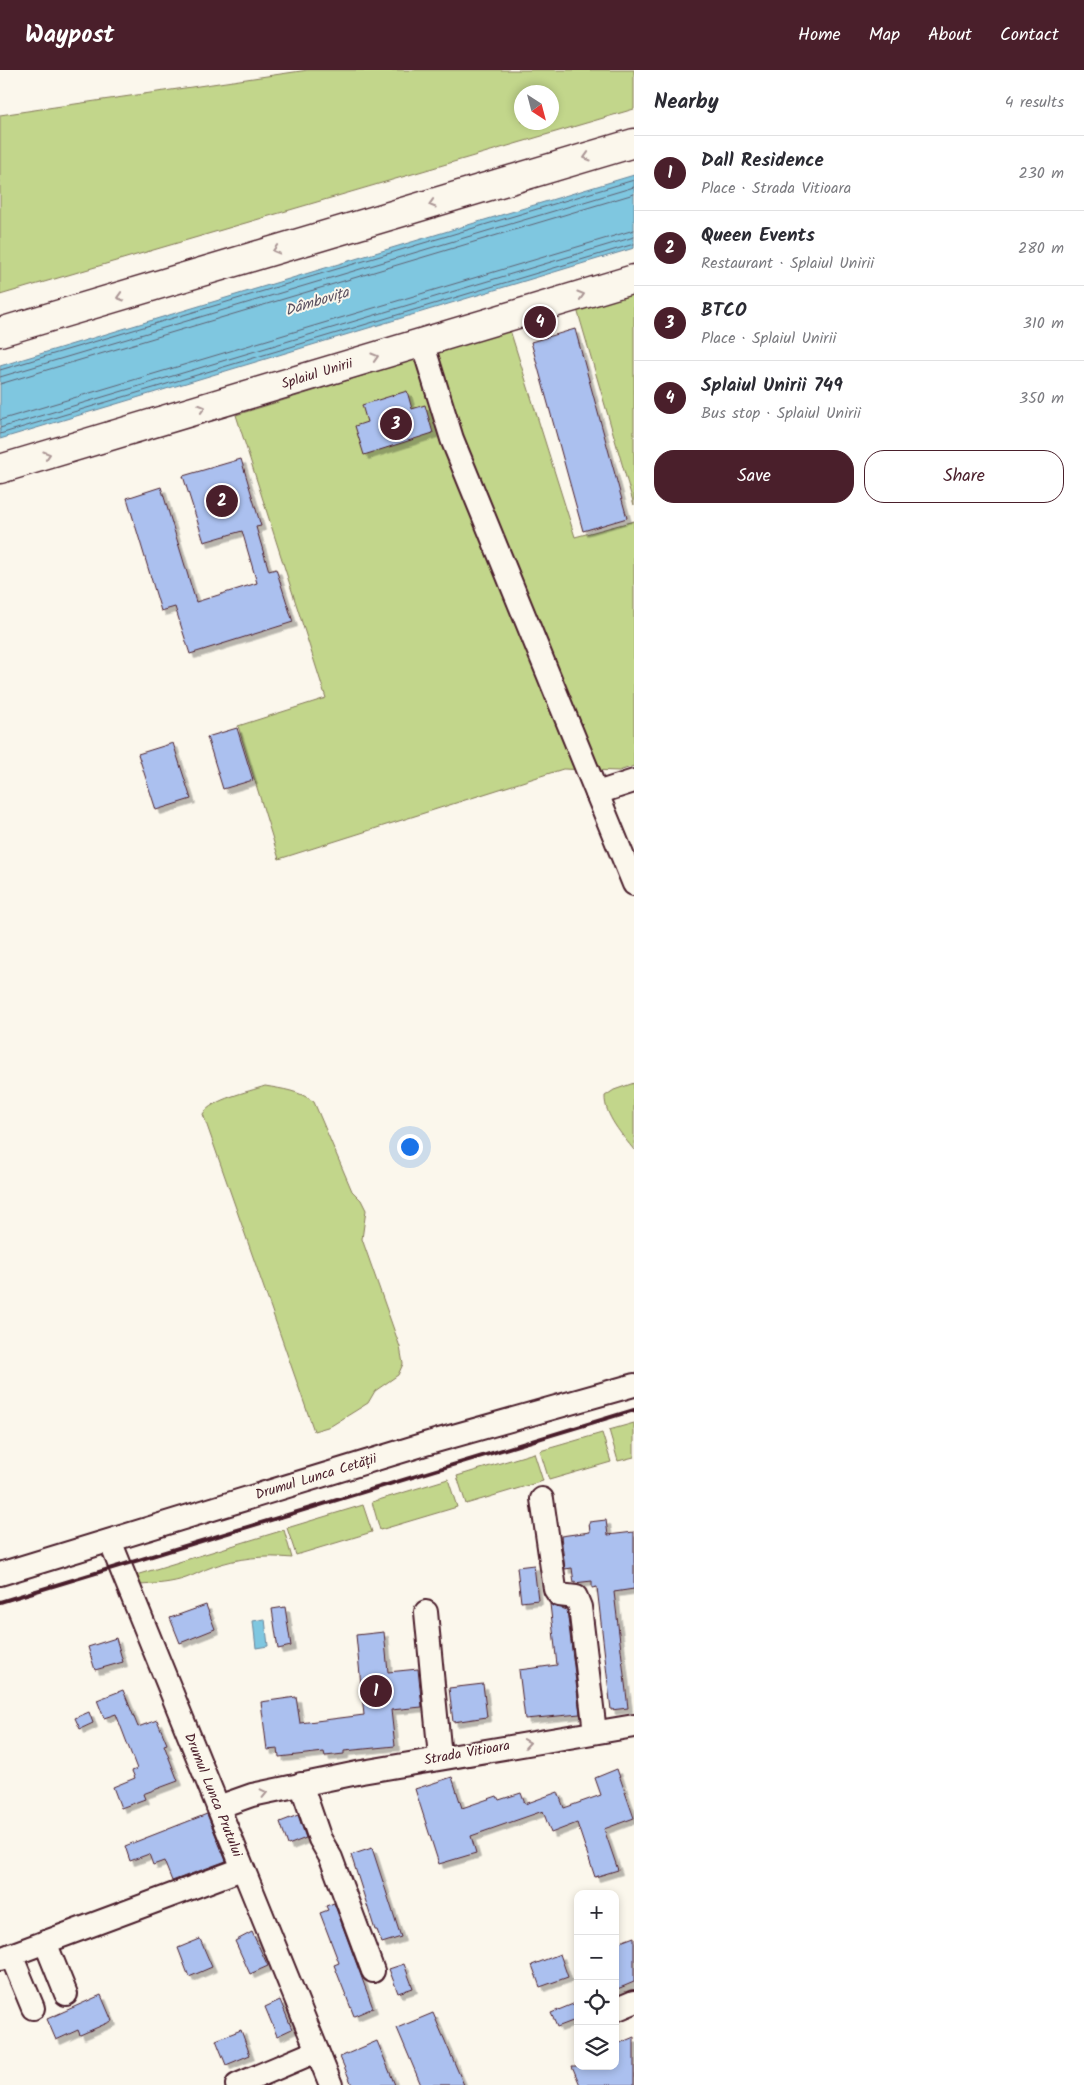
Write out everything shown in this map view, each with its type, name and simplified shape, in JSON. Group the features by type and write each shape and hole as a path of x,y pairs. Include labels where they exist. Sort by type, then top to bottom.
{"main road":[{"path":"0,332 634,144"},
{"name":"Splaiul Unirii","path":"0,469 634,279"}],"street":[{"path":"422,342 452,439 634,884"},
{"path":"597,793 634,781"},
{"name":"Drumul Lunca Cetății","path":"0,1574 398,1452 634,1384"},
{"path":"542,1500 555,1589 559,1595 576,1597 580,1606 595,1732"},
{"name":"Drumul Lunca Prutului","path":"4,1955 45,1942 242,1869 110,1541"},
{"path":"426,1612 440,1757"},
{"name":"Strada Vitioara","path":"218,1807 252,1795 301,1784 440,1757 634,1726"},
{"path":"301,1784 320,1838 332,1858 373,1971"},
{"path":"242,1869 331,2085"},
{"path":"45,1942 66,1994"},
{"path":"4,1955 33,2008"},
{"path":"619,2008 634,2002"},
{"path":"237,2085 317,2051"}],"green space":[{"path":"308,70 634,70 634,109 0,295 0,115"},
{"path":"634,292 634,505 577,309"},
{"path":"510,330 575,537 634,521 634,766 619,771 563,769 279,859 238,726 326,698 236,415"},
{"path":"634,1083 634,1150 611,1118 605,1096 614,1090"},
{"path":"265,1086 285,1089 309,1098 314,1102 352,1191 361,1200 366,1210 362,1239 400,1347 403,1364 398,1375 375,1391 368,1403 331,1426 314,1431 203,1114 214,1104 222,1100"},
{"path":"634,1423 634,1457 618,1461 609,1430"},
{"path":"602,1433 611,1462 549,1480 540,1451"},
{"path":"534,1453 543,1481 466,1504 457,1476"},
{"path":"448,1479 457,1507 380,1530 372,1502"},
{"path":"363,1505 372,1532 296,1555 287,1528"},
{"path":"284,1530 292,1558 261,1557 241,1559 212,1567 181,1580 158,1584 140,1585 136,1575"}],"water":[{"name":"Dâmbovița","path":"634,175 634,248 0,439 0,366"},
{"path":"265,1619 268,1646 256,1648 253,1621"}],"building":[{"path":"575,329 627,518 583,531 531,342"},
{"path":"407,391 412,409 425,405 433,433 364,455 355,426 367,422 362,405"},
{"path":"241,459 261,526 256,527 269,571 276,569 293,622 190,654 175,607 161,611 127,498 161,487 196,602 257,583 242,531 204,542 183,476"},
{"path":"237,728 253,780 223,789 207,737"},
{"path":"173,743 191,799 156,810 138,754"},
{"path":"606,1520 608,1535 634,1532 634,1589 614,1592 628,1708 611,1710 597,1587 592,1588 592,1581 574,1583 572,1568 565,1569 561,1536 590,1532 589,1522"},
{"path":"534,1565 538,1600 521,1602 517,1567"},
{"path":"550,1604 567,1610 580,1714 525,1719 519,1670 557,1665"},
{"path":"206,1605 215,1629 180,1643 170,1618"},
{"path":"285,1607 291,1646 278,1649 272,1609"},
{"path":"384,1632 388,1672 418,1669 422,1707 391,1710 395,1746 344,1751 344,1754 325,1756 324,1752 279,1757 278,1749 267,1750 261,1702 296,1697 300,1723 364,1715 356,1635"},
{"path":"116,1638 123,1662 95,1670 88,1647"},
{"path":"483,1684 487,1717 453,1722 449,1688"},
{"path":"123,1690 138,1727 157,1720 167,1744 164,1745 178,1781 143,1794 145,1799 121,1808 113,1787 135,1778 132,1771 137,1769 116,1714 104,1718 97,1700"},
{"path":"89,1712 93,1723 80,1729 75,1718"},
{"path":"617,1769 634,1818 604,1829 618,1870 595,1877 577,1823 551,1833 543,1811 471,1836 476,1853 439,1864 415,1789 452,1777 462,1808 497,1796 499,1800 521,1793 525,1804 558,1792 564,1808 601,1795 595,1778"},
{"path":"207,1814 226,1861 172,1881 164,1861 153,1865 149,1854 130,1861 125,1846"},
{"path":"298,1815 306,1838 288,1845 280,1822"},
{"path":"372,1848 401,1937 382,1943 377,1930 375,1930 351,1855"},
{"path":"334,1903 373,2008 354,2016 334,1965 339,1963 320,1913 328,1910 326,1906"},
{"path":"252,1932 268,1966 250,1974 235,1941"},
{"path":"634,1937 634,1982 619,1988 619,1980 619,1943"},
{"path":"200,1939 212,1967 189,1977 178,1948"},
{"path":"560,1954 568,1977 540,1987 532,1965"},
{"path":"404,1964 413,1988 398,1993 389,1969"},
{"path":"101,1995 112,2021 80,2035 78,2030 56,2040 47,2019"},
{"path":"280,2000 292,2029 277,2036 265,2007"},
{"path":"574,2004 574,2021 557,2027 551,2013"},
{"path":"433,2013 464,2085 421,2085 397,2028"},
{"path":"241,2030 250,2055 226,2065 216,2040"},
{"path":"634,2037 634,2085 580,2085 572,2066 574,2066 574,2070 619,2070 619,2043"},
{"path":"377,2041 395,2085 352,2085 340,2057"}],"railway":[{"path":"0,1602 634,1410"}],"place":[{"name":"Splaiul Unirii 749","path":"540,322"},
{"name":"BTCO","path":"396,424"},
{"name":"Queen Events","path":"222,501"},
{"name":"Dall Residence","path":"376,1691"}]}
